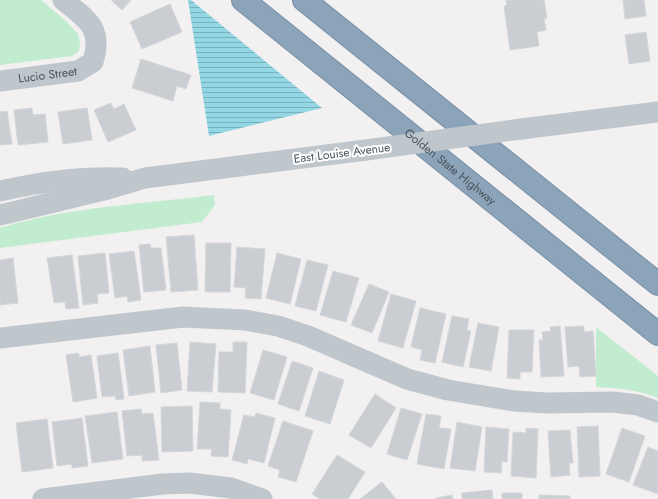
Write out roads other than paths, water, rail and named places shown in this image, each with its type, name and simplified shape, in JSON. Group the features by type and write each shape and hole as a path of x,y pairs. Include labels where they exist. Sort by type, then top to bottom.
{"highway":[{"name":"Golden State Highway","path":"243,0 658,334"},
{"path":"304,0 658,284"}],"street":[{"name":"Lucio Street","path":"0,81 78,71 93,62 97,47 96,34 85,18 63,0"},
{"name":"East Louise Avenue","path":"0,191 30,184 102,177 146,178 658,112"},
{"name":"East Louise Avenue","path":"0,215 108,189 146,178"},
{"path":"0,338 183,317 245,320 278,326 308,336 407,378 448,390 514,401 548,403 612,402 638,405 658,412"},
{"path":"43,499 164,484 189,483 231,488 262,499"}],"water":[{"path":"188,0 191,0 322,108 209,136"}]}
